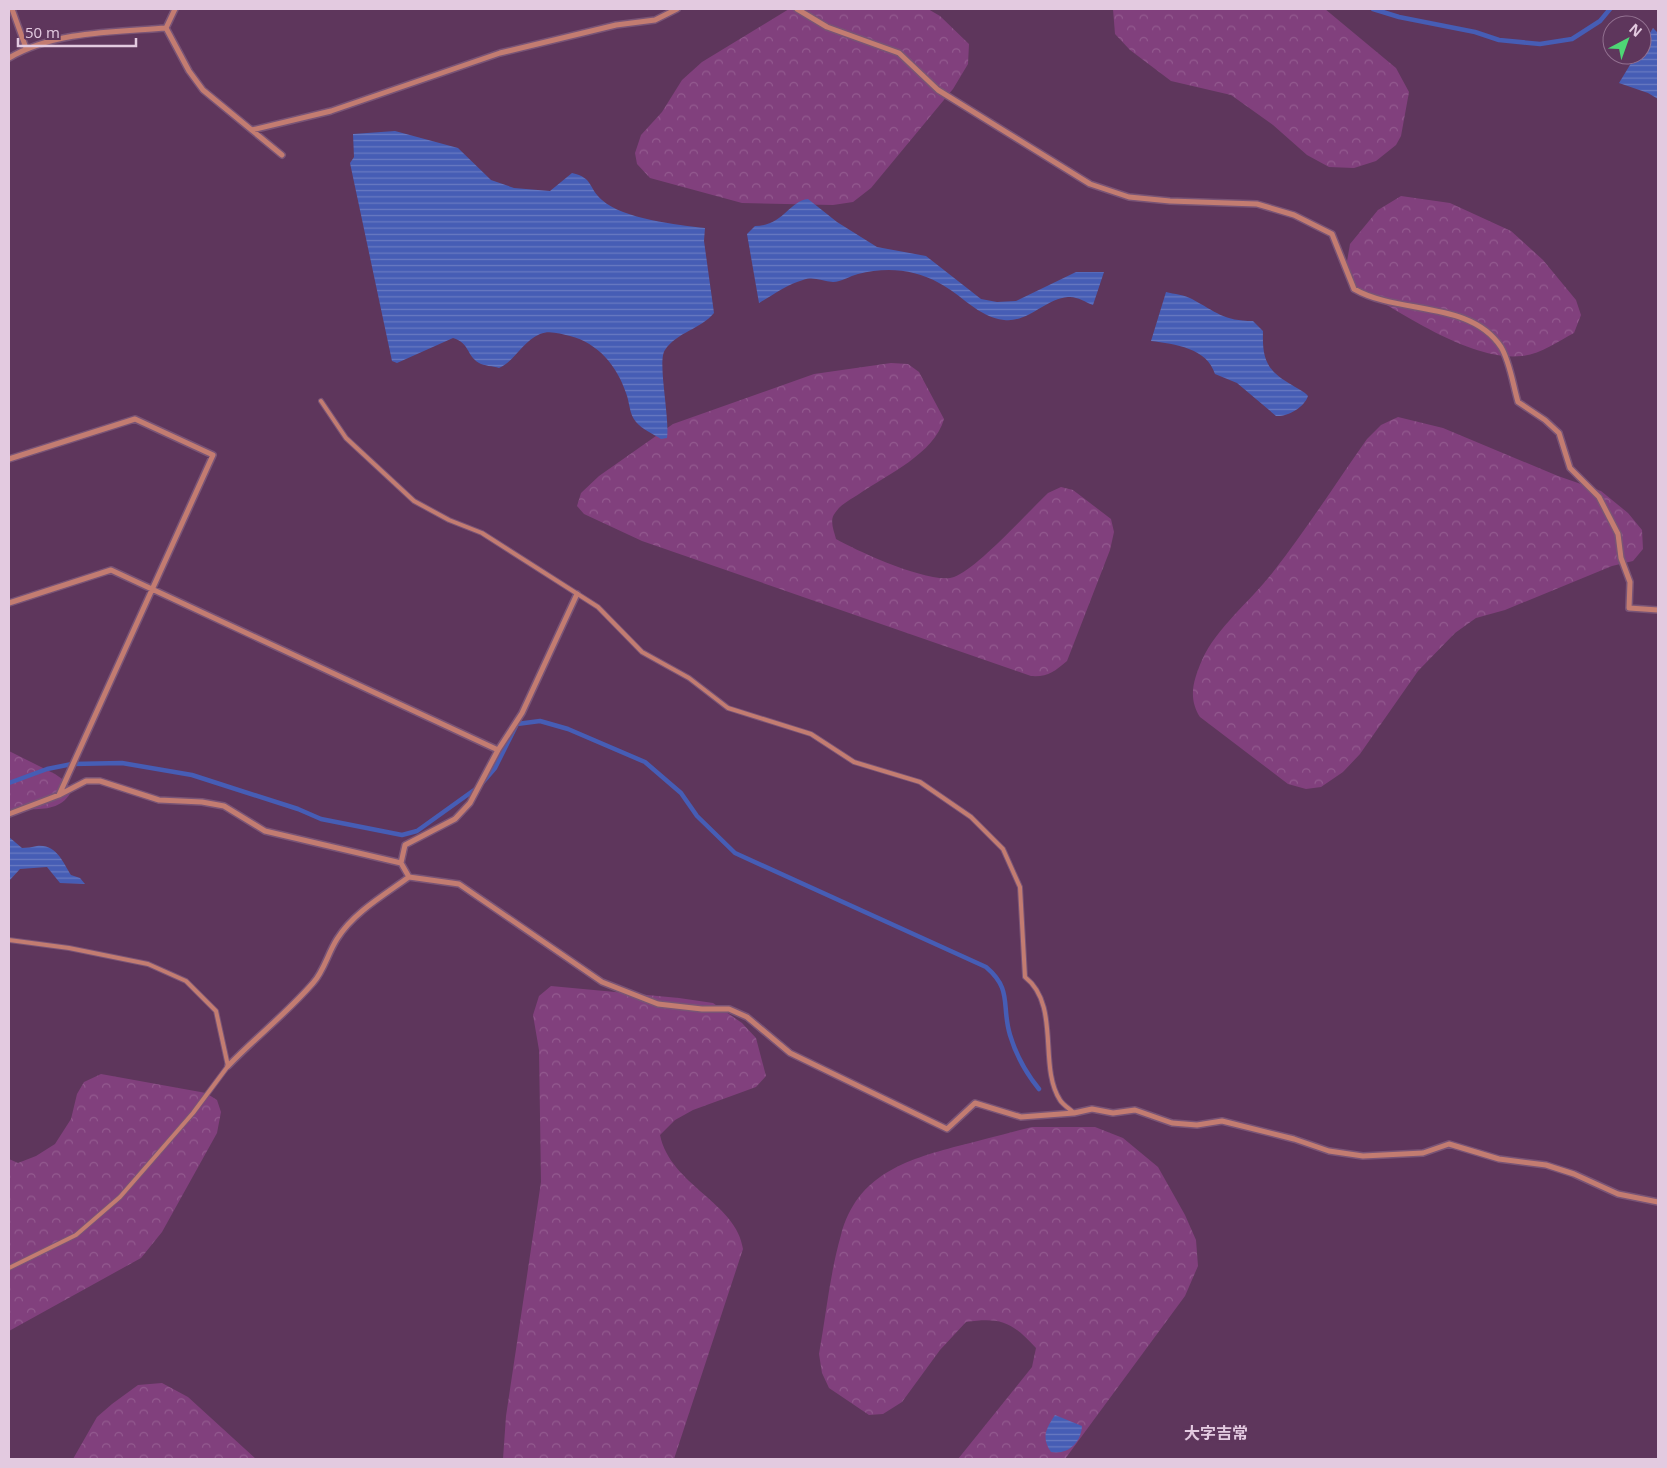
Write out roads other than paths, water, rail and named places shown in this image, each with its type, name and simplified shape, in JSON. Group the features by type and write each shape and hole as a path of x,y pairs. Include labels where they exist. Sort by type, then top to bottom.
{"street":[{"path":"12,9 26,48"},
{"path":"166,28 175,9"},
{"path":"252,130 331,111 500,53 616,25 654,20 677,9"},
{"path":"797,9 827,27 899,53 938,90 1090,184 1129,197 1170,201 1257,204 1294,215 1332,234 1354,289 1411,308 1440,311 1469,320 1488,332 1502,348 1518,402 1559,432 1570,468 1599,497 1618,534 1621,558 1630,582 1630,608 1658,610"},
{"path":"9,58 26,48 78,35 166,28"},
{"path":"166,28 189,71 203,90 282,155"},
{"path":"9,460 135,419 213,455 59,794"},
{"path":"9,603 111,570 498,750"},
{"path":"400,863 405,845 455,819 470,803 498,750 522,714 577,594"},
{"path":"9,814 86,781 100,781 158,800 202,802 224,806 265,831 400,863 409,877"},
{"path":"228,1066 248,1045 275,1024 315,981 337,938 357,915 409,877 459,884 602,982 658,1004 702,1009 729,1009 747,1017 790,1053 947,1129 975,1103 1020,1117 1074,1113 1092,1109 1113,1112 1135,1110 1172,1123 1197,1125 1222,1121 1294,1139 1329,1151 1363,1156 1423,1153 1448,1144 1499,1159 1546,1165 1574,1174 1618,1194 1658,1202"}],"lane":[{"path":"321,401 346,438 414,500 449,520 482,533 598,607 642,652 689,678 728,708 811,734 854,762 920,782 971,817 1003,850 1020,887 1025,977 1036,986 1046,1018 1054,1085 1060,1101 1074,1113"},
{"path":"9,940 69,948 148,964 186,981 216,1011 228,1066 193,1113 120,1197 76,1234 9,1268"}],"water":[{"path":"1653,28 1658,33 1658,99 1648,93 1619,83 1630,65 1652,65"},
{"path":"395,131 458,148 491,180 514,188 550,191 572,173 584,178 598,196 611,207 623,212 651,220 705,228 704,241 714,313 703,323 676,339 665,350 662,365 667,438 661,439 636,422 632,416 622,383 612,365 598,350 580,339 570,336 551,332 540,334 529,341 510,361 499,368 479,363 462,343 453,338 397,363 392,361 350,163 354,157 353,134"},
{"path":"808,199 837,222 877,247 926,256 981,299 997,302 1016,301 1076,272 1104,272 1093,305 1078,298 1068,297 1052,302 1029,315 1013,320 995,318 978,310 929,278 910,272 889,270 868,272 836,282 807,279 786,287 759,303 747,234 755,226 772,222 796,204"},
{"path":"1166,292 1189,298 1227,317 1243,321 1253,321 1263,331 1265,357 1268,364 1277,375 1308,396 1303,404 1290,413 1276,416 1237,383 1215,374 1211,365 1198,353 1180,346 1151,341"},
{"path":"9,837 22,848 44,846 50,848 59,855 71,875 80,878 85,884 60,883 47,867 20,869 9,881"},
{"path":"1055,1415 1082,1426 1079,1438 1068,1450 1063,1452 1051,1452 1046,1442 1047,1429"}],"waterway":[{"path":"1373,9 1399,17 1475,32 1499,40 1540,44 1572,39 1600,21 1610,9"},
{"path":"483,782 495,768 517,724 540,721 568,729 645,762 681,793 697,816 735,853 986,967 1000,983 1003,991 1007,1024 1015,1050 1039,1089"},
{"path":"9,783 47,769 72,764 122,763 192,775 298,809 321,819 402,835 417,831 477,788"}],"district":[{"name":"大字吉常","path":"1216,1433"}]}
